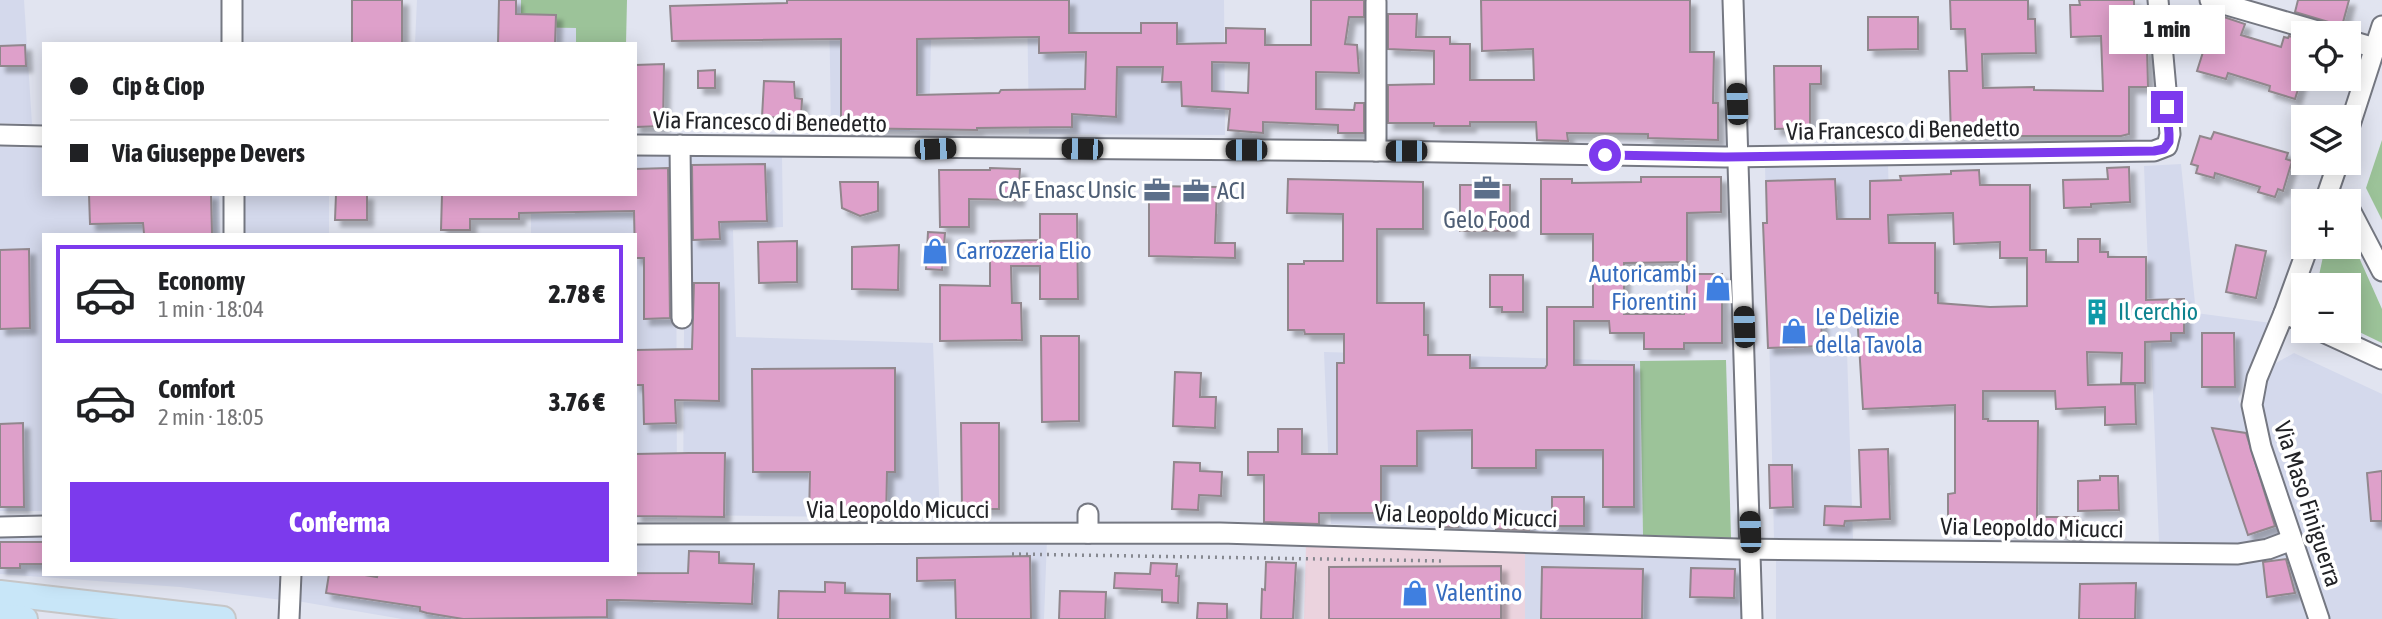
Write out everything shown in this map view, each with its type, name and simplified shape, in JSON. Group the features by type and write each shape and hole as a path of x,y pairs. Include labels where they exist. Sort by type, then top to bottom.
{"main road":[{"path":"0,593 222,619"},
{"path":"0,617 25,619"}],"street":[{"path":"232,0 232,42"},
{"path":"1733,0 1752,619"},
{"name":"Via Francesco di Benedetto","path":"637,145 1738,157 2154,151 2164,149 2169,142 2158,0"},
{"path":"2210,0 2291,23"},
{"path":"1376,2 1376,151"},
{"path":"2356,105 2382,26"},
{"path":"2361,44 2375,48"},
{"path":"0,135 42,136"},
{"path":"680,145 681,318"},
{"path":"1107,149 1107,169"},
{"path":"234,196 234,233"},
{"path":"2361,231 2382,271"},
{"name":"Via Maso Finiguerra","path":"2304,259 2257,379 2252,405 2258,436 2319,619"},
{"path":"2284,313 2291,316"},
{"path":"2348,343 2382,359"},
{"name":"Via Leopoldo Micucci","path":"637,534 1088,523 1220,533 1751,548 2238,554 2269,549 2292,540"},
{"path":"0,527 42,526"},
{"path":"289,619 291,576"}],"path":[{"path":"1007,554 1454,561"}],"shaded area":[{"path":"0,0 24,0 32,124 0,123"},
{"path":"417,0 521,0 521,27 576,28 576,42 415,42"},
{"path":"829,0 932,0 929,131 831,132"},
{"path":"1027,0 1224,0 1225,135 1029,134"},
{"path":"0,147 42,148 42,196 219,196 220,233 42,233 42,511 0,511"},
{"path":"637,150 676,150 677,519 637,518 637,233 531,233 531,196 637,196"},
{"path":"685,153 782,157 783,227 733,230 736,337 933,343 940,518 683,515"},
{"path":"1888,164 1894,353 1847,351 1853,539 1774,538 1765,165"},
{"path":"2181,164 2196,313 2271,323 2238,399 2284,534 2249,543 2159,543 2144,166"},
{"path":"243,196 329,196 329,233 243,233"},
{"path":"1324,352 1640,361 1643,535 1331,524"},
{"path":"2294,353 2382,394 2382,619 2328,619 2283,490 2266,426 2264,386 2276,363"},
{"path":"0,531 42,531 42,576 283,576 282,600 180,587 0,574"},
{"path":"1047,539 1044,619 402,619 297,601 298,576 637,576 637,540"},
{"path":"1306,544 1525,553 1525,619 1304,619"},
{"path":"2287,552 2311,619 1776,619 1776,560 2203,560"},
{"path":"1525,553 1742,557 1744,619 1525,619"}],"green space":[{"path":"521,0 627,0 626,42 576,42 576,28 521,27"},
{"path":"2382,140 2382,220 2366,188"},
{"path":"2322,259 2360,259 2382,309 2382,343 2361,333 2361,273 2320,273"},
{"path":"1726,360 1731,538 1643,535 1640,361"}],"building":[{"path":"352,0 402,0 402,42 352,42"},
{"path":"499,0 516,0 516,14 556,15 555,42 498,42"},
{"path":"787,0 1069,0 1069,33 1141,33 1141,23 1177,23 1177,44 1226,43 1226,28 1265,29 1265,45 1311,45 1311,0 1364,0 1364,17 1349,17 1345,44 1357,45 1359,73 1316,72 1316,109 1354,110 1355,103 1364,103 1364,133 1338,133 1338,125 1263,122 1263,133 1228,130 1230,109 1182,106 1181,82 1162,82 1163,67 1117,67 1116,117 1072,114 1072,127 977,130 841,128 841,39 672,41 670,6 787,3","holes":["1039,37 1039,53 1086,52 1085,89 917,95 917,39","1212,62 1249,63 1248,93 1212,91"]},
{"path":"1481,0 1690,0 1690,52 1714,52 1713,103 1718,103 1718,140 1648,138 1648,134 1567,133 1568,141 1537,140 1536,122 1470,122 1470,126 1388,123 1388,85 1434,84 1434,51 1388,49 1388,14 1417,14 1416,37 1450,37 1450,44 1470,44 1470,80 1534,80 1533,49 1482,51"},
{"path":"1950,0 2028,0 2028,19 2035,19 2036,53 1982,54 1983,88 2034,87 2034,90 2103,91 2101,36 2071,37 2070,5 2080,5 2079,0 2134,0 2135,48 2147,48 2148,87 2129,87 2129,134 1951,136 1949,71 1967,71 1965,29 1951,29"},
{"path":"2298,0 2349,0 2343,21 2325,21 2295,12"},
{"path":"2215,14 2245,24 2241,35 2281,47 2284,37 2291,37 2291,91 2297,91 2295,99 2269,91 2270,86 2228,73 2226,79 2197,71"},
{"path":"1868,17 1918,17 1918,49 1868,50"},
{"path":"25,45 26,66 0,66 0,46"},
{"path":"664,64 663,126 637,127 637,65"},
{"path":"1774,66 1821,66 1821,84 1810,84 1810,128 1775,129"},
{"path":"715,70 715,88 698,88 698,71"},
{"path":"764,81 794,82 795,98 802,99 801,118 762,117"},
{"path":"2214,132 2288,153 2286,159 2291,161 2291,164 2283,191 2278,189 2275,197 2258,192 2260,187 2215,173 2214,178 2196,173 2198,166 2191,164 2200,136 2211,139"},
{"path":"765,164 767,221 719,222 720,239 693,240 692,165"},
{"path":"2129,167 2130,202 2064,208 2063,180 2108,179 2107,168"},
{"path":"668,168 670,318 644,319 644,258 637,258 634,211 519,213 519,219 470,219 470,230 441,230 442,196 637,196 637,169"},
{"path":"1020,169 1018,200 969,199 969,227 940,227 939,170"},
{"path":"1979,170 1980,185 2030,185 2030,250 2046,250 2046,262 2078,262 2078,239 2100,239 2100,252 2108,252 2108,257 2146,257 2146,300 2184,299 2184,333 2171,333 2171,341 2145,342 2145,383 2121,383 2122,353 2087,352 2088,385 2135,384 2136,424 2105,425 2105,407 2056,409 2055,391 1983,391 1983,419 2038,421 2037,517 2078,517 2078,537 2062,537 2062,532 2009,532 2009,528 1953,528 1953,522 1948,522 1948,494 1955,493 1955,405 1863,409 1857,313 1821,314 1822,346 1768,348 1763,223 1767,223 1766,181 1835,179 1837,219 1870,219 1870,181 1901,180 1900,176 1951,174 1951,171","holes":["1953,213 1954,244 2000,242 2000,258 2027,258 2027,306 1990,307 1938,303 1938,293 1935,293 1935,243 1889,243 1888,215"]},
{"path":"1641,177 1721,177 1721,212 1687,213 1687,262 1624,263 1624,314 1684,314 1684,309 1687,310 1687,274 1722,274 1722,343 1684,343 1684,349 1644,349 1644,333 1610,333 1609,321 1574,321 1574,365 1634,365 1634,507 1603,507 1603,450 1536,450 1536,468 1472,468 1472,430 1417,431 1417,466 1381,466 1381,513 1319,513 1319,524 1264,522 1264,475 1248,475 1248,452 1278,452 1278,429 1302,429 1302,454 1337,454 1337,363 1344,363 1344,334 1305,334 1304,330 1288,330 1288,264 1304,264 1304,261 1343,261 1343,214 1287,213 1288,179 1423,182 1423,229 1377,229 1377,303 1424,303 1424,335 1428,335 1428,355 1470,355 1470,368 1545,368 1547,307 1593,307 1593,234 1541,234 1541,179 1572,179 1572,183 1641,182"},
{"path":"840,182 878,182 878,211 860,216 842,208"},
{"path":"1460,185 1510,185 1510,231 1460,231"},
{"path":"1149,186 1217,187 1215,243 1235,243 1235,258 1149,256"},
{"path":"89,196 211,196 212,233 144,233 143,223 90,224"},
{"path":"336,196 367,196 367,220 335,220"},
{"path":"1040,214 1077,214 1078,299 1040,299 1040,266 1011,266 1012,303 1021,303 1022,340 940,341 940,285 990,286 990,241 1040,240"},
{"name":"Carrozzeria Elio","path":"928,232 945,233 942,270 926,269"},
{"path":"797,241 797,282 759,283 758,242"},
{"path":"899,245 898,290 852,289 852,247"},
{"path":"2236,245 2266,251 2256,298 2226,292"},
{"path":"29,249 30,328 0,329 0,250"},
{"path":"1490,275 1523,275 1523,312 1502,312 1502,307 1490,307"},
{"path":"694,283 719,283 719,401 675,400 676,423 644,424 643,385 637,385 637,350 692,349"},
{"path":"2202,333 2234,333 2235,387 2202,387"},
{"path":"1041,336 1079,336 1079,421 1042,422"},
{"path":"895,368 895,472 887,472 886,520 809,519 810,472 753,472 752,369"},
{"path":"1175,372 1201,373 1200,397 1216,397 1215,428 1173,426"},
{"path":"23,423 24,507 0,507 0,424"},
{"path":"961,423 999,423 999,509 962,509"},
{"path":"2212,428 2246,433 2275,526 2248,535"},
{"path":"1888,449 1890,519 1845,521 1844,526 1824,525 1825,506 1861,507 1859,450"},
{"path":"725,453 724,517 637,516 637,454"},
{"path":"1174,462 1200,463 1200,471 1222,472 1221,496 1199,495 1198,510 1172,509"},
{"path":"1769,465 1792,465 1793,507 1770,508"},
{"path":"2382,471 2382,521 2371,521 2367,473"},
{"path":"2100,476 2118,476 2119,510 2078,511 2078,481 2100,480"},
{"path":"1552,497 1584,497 1584,526 1552,526"},
{"path":"1441,510 1459,511 1458,527 1440,527"},
{"path":"1496,514 1529,514 1529,530 1496,529"},
{"path":"0,542 42,542 42,564 0,568"},
{"path":"689,551 719,552 719,563 754,564 752,604 607,600 607,617 463,619 427,613 420,611 420,607 326,593 329,576 637,576 637,573 688,573"},
{"path":"1030,556 1031,619 956,619 955,580 917,581 917,558"},
{"path":"2286,559 2295,593 2267,597 2263,562"},
{"path":"1266,562 1296,563 1293,619 1261,619"},
{"path":"1151,563 1177,564 1178,603 1162,602 1162,590 1114,588 1115,573 1150,574"},
{"name":"Valentino","path":"1501,566 1501,619 1329,619 1329,567"},
{"path":"1542,567 1643,569 1642,619 1541,619"},
{"path":"1691,568 1735,569 1734,598 1690,597"},
{"path":"825,582 845,583 845,593 890,594 890,619 778,619 779,591 825,592"},
{"path":"2136,583 2135,619 2079,619 2080,584"},
{"path":"1060,591 1106,592 1105,619 1059,619"},
{"path":"1198,603 1227,604 1227,619 1197,619"}],"place":[{"name":"Gelo Food","path":"1487,188"},
{"name":"CAF Enasc Unsic","path":"1157,190"},
{"name":"ACI","path":"1196,191"},
{"name":"Carrozzeria Elio","path":"935,251"},
{"name":"Autoricambi Fiorentini","path":"1718,288"},
{"name":"Il cerchio","path":"2097,312"},
{"name":"Le Delizie della Tavola","path":"1794,331"},
{"name":"Valentino","path":"1415,593"}],"route":[{"path":"1605,155 1725,157 2160,151 2169,142 2167,107"}]}
